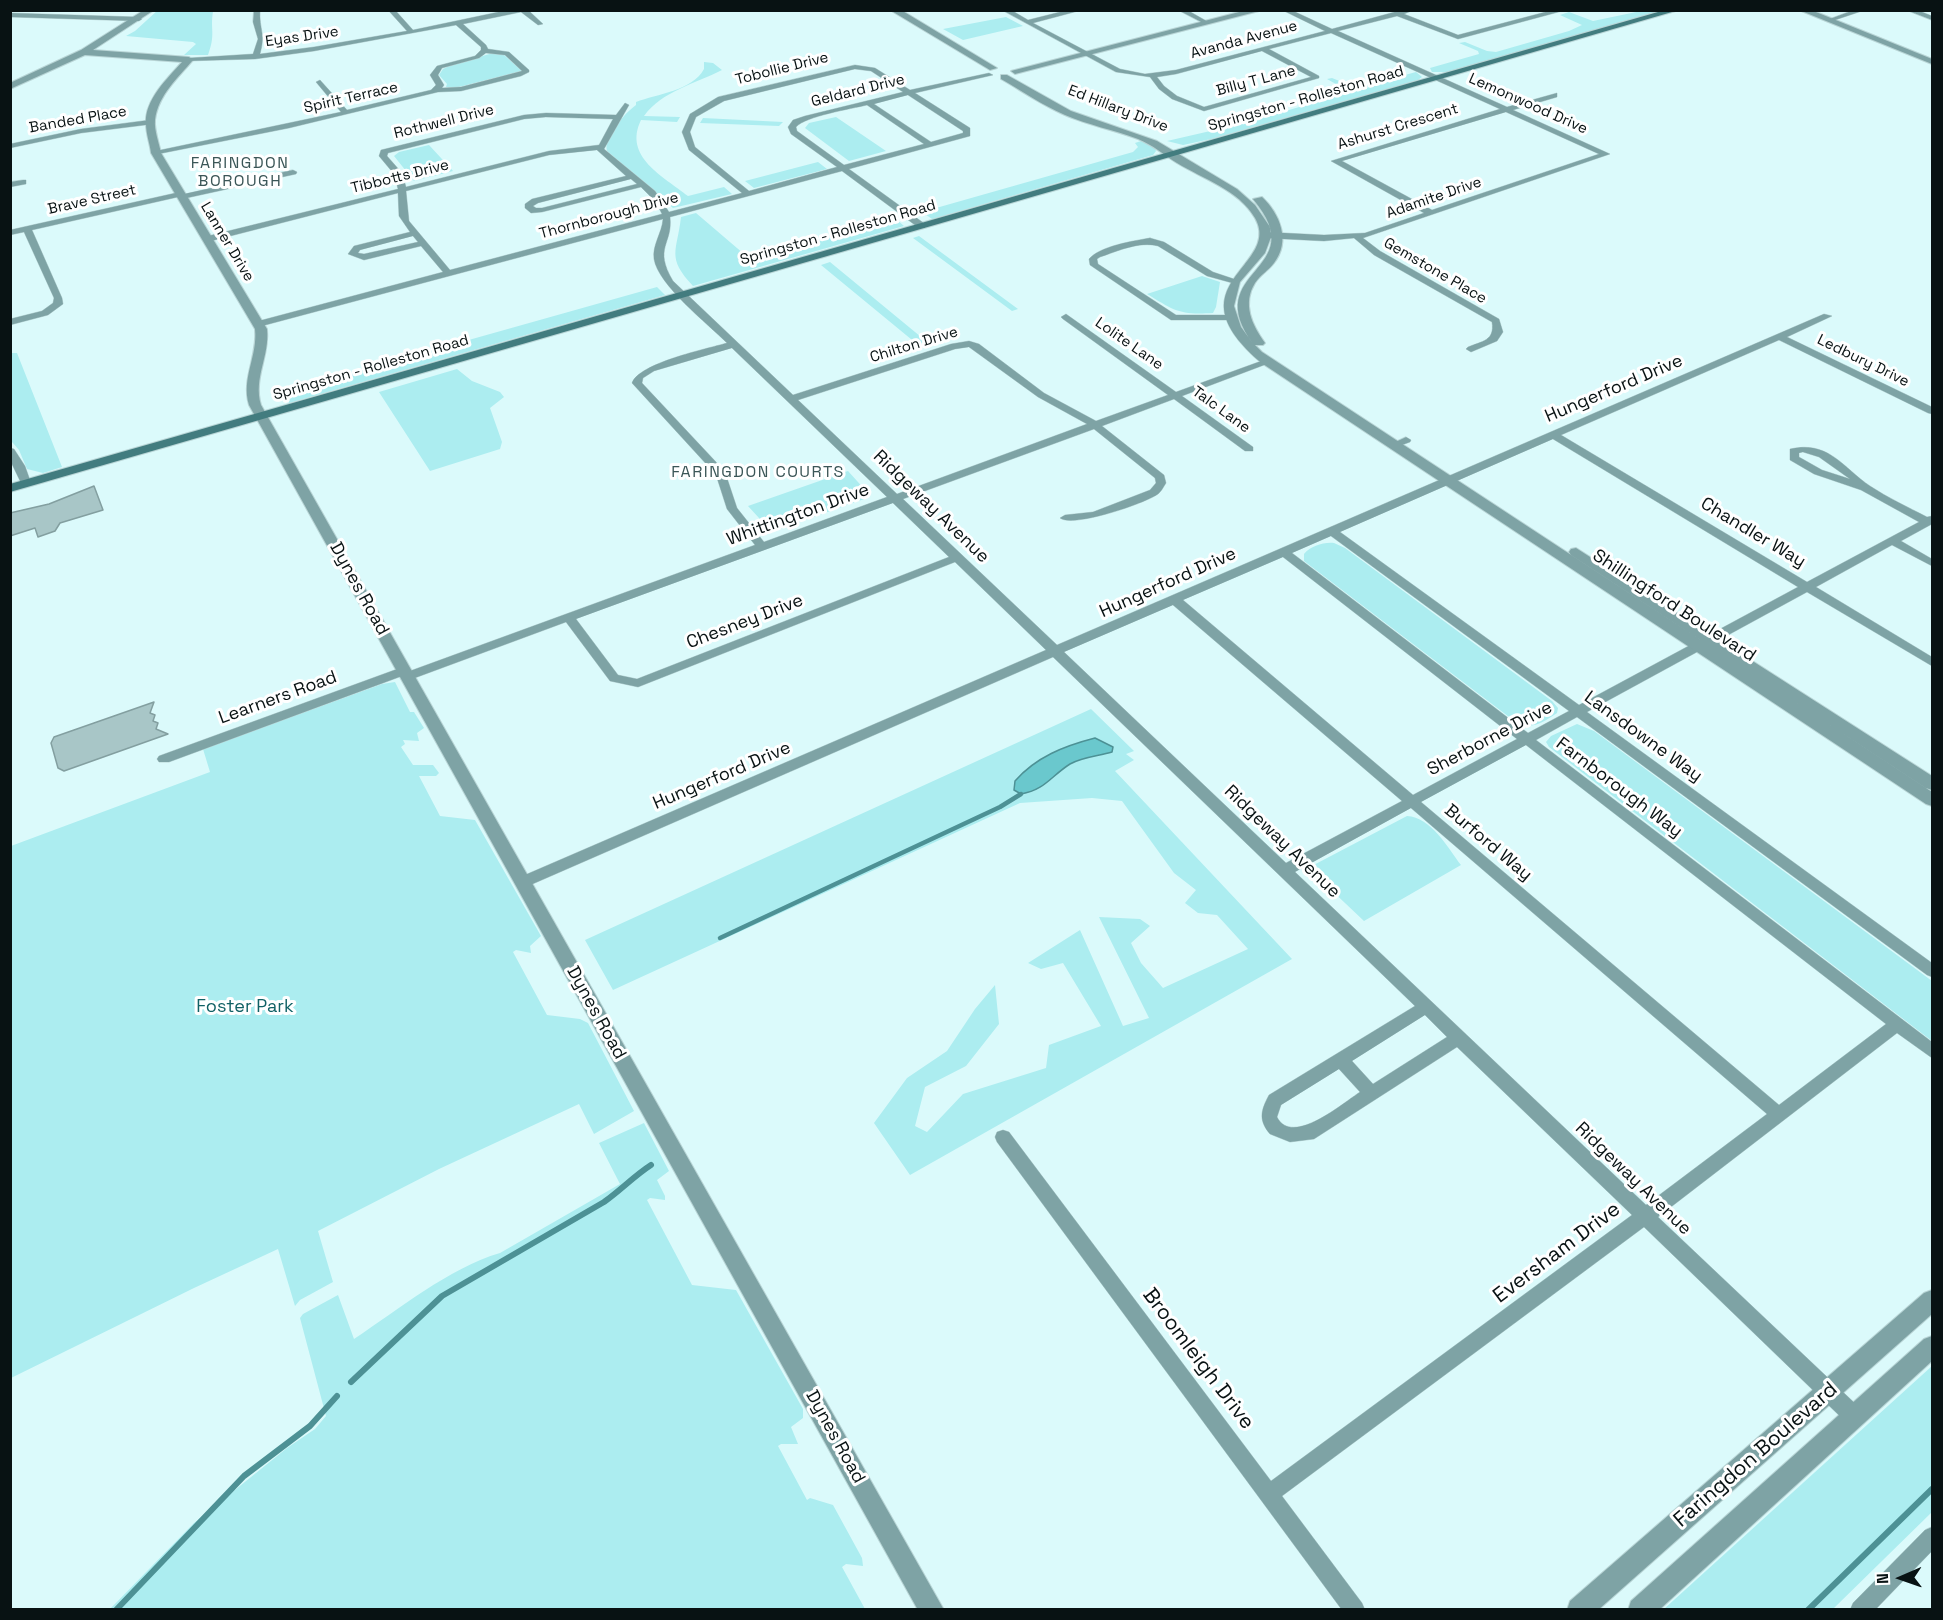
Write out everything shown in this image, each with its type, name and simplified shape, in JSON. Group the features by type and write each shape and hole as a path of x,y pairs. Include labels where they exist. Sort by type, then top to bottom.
{"main road":[{"name":"Springston - Rolleston Road","path":"10,488 1676,10"}],"street":[{"path":"10,87 84,52 150,10"},
{"path":"255,57 261,39 256,22 257,10"},
{"path":"391,10 412,32"},
{"path":"522,10 540,24"},
{"name":"Eyas Drive","path":"84,52 189,60 255,57 338,47 522,10"},
{"name":"Ed Hillary Drive","path":"894,10 1004,71 1060,109 1154,143 1177,154"},
{"name":"Avanda Avenue","path":"1005,10 1124,73 1153,76 1176,72 1411,10"},
{"path":"1027,22 1079,10"},
{"path":"1181,10 1204,22 1243,10"},
{"path":"1004,71 1259,10"},
{"name":"Lemonwood Drive","path":"1285,10 1606,154"},
{"path":"1399,14 1458,37 1563,10"},
{"path":"1803,10 1833,19 1932,57"},
{"path":"1815,10 1932,62"},
{"path":"1833,19 1862,10"},
{"path":"1909,10 1932,18"},
{"path":"10,15 139,19"},
{"path":"437,90 440,85 434,75 439,67 477,57 485,51 484,46 458,23"},
{"name":"Billy T Lane","path":"1153,76 1160,88 1204,109 1317,77 1263,49"},
{"name":"Spirit Terrace","path":"156,153 422,96 437,90 461,88 519,75 526,71 507,53 485,51"},
{"path":"150,122 161,92 189,60"},
{"name":"Tobollie Drive","path":"747,193 696,152 688,143 686,132 687,124 693,116 705,107 748,91 851,67 873,69 967,130 967,134"},
{"name":"Geldard Drive","path":"922,226 794,132 792,127 803,119 1004,71"},
{"path":"320,82 345,112"},
{"path":"1506,109 1554,95"},
{"path":"868,103 929,144"},
{"path":"625,105 600,147 605,155 658,200 666,215"},
{"name":"Ashurst Crescent","path":"1431,213 1335,161 1506,109"},
{"name":"Rothwell Drive","path":"448,273 403,216 402,190 398,174 383,156 389,150 524,117 616,117"},
{"name":"Banded Place","path":"10,146 81,131 150,122"},
{"name":"Lanner Drive","path":"150,122 156,153 258,324 262,342 250,388 261,417"},
{"name":"Thornborough Drive","path":"258,324 967,134"},
{"name":"Tibbotts Drive","path":"207,239 549,153 600,147"},
{"path":"1177,154 1237,194 1260,217 1264,234 1261,252 1236,280 1229,298 1230,318 1174,318 1094,265 1093,260 1097,255 1131,244 1150,242 1161,244 1210,274 1236,280"},
{"path":"1177,154 1262,202 1273,217 1278,236"},
{"name":"Adamite Drive","path":"1264,234 1356,236 1606,154"},
{"name":"Brave Street","path":"10,233 293,172"},
{"path":"631,177 535,201 528,206 534,210 542,210 641,185"},
{"path":"10,185 23,182"},
{"path":"570,192 579,201"},
{"name":"Ridgeway Avenue","path":"666,215 666,226 658,246 658,258 665,275 684,295 1855,1416"},
{"path":"10,322 45,313 58,304 58,298 27,229"},
{"path":"415,233 357,248 352,254 364,257 423,243"},
{"name":"Shillingford Boulevard","path":"1278,236 1275,253 1248,284 1243,298 1242,307 1247,327 1261,344 1400,442 1705,643 1932,800"},
{"name":"Gemstone Place","path":"1356,236 1377,253 1496,321 1498,332 1494,339 1471,349"},
{"name":"Hungerford Drive","path":"523,882 1827,316"},
{"name":"Lolite Lane","path":"1066,317 1176,395"},
{"name":"Shillingford Boulevard","path":"1230,318 1249,348 1267,362 1400,442"},
{"name":"Ledbury Drive","path":"1780,337 1932,411"},
{"path":"734,344 651,369 639,377 638,383 712,464 722,478 732,509 762,546"},
{"name":"Chilton Drive","path":"792,399 954,346 969,344 985,351 1041,395 1095,424 1160,477 1161,483 1154,492 1095,515 1065,518"},
{"name":"Whittington Drive","path":"406,673 569,618 1267,362"},
{"name":"Talc Lane","path":"1176,395 1249,449"},
{"name":"Dynes Road","path":"261,417 932,1610"},
{"name":"Chandler Way","path":"1554,435 1932,662"},
{"path":"1865,488 1836,464 1817,453 1803,449 1794,451 1794,458 1811,469 1865,488 1930,520"},
{"path":"10,451 17,460 26,483"},
{"name":"Sherborne Drive","path":"1286,870 1930,520"},
{"name":"Lansdowne Way","path":"1332,531 1932,971"},
{"path":"1893,541 1932,563"},
{"name":"Farnborough Way","path":"1284,552 1932,1051"},
{"name":"Chesney Drive","path":"569,618 614,678 638,683 958,557"},
{"name":"Burford Way","path":"1175,600 1778,1114"},
{"name":"Shillingford Boulevard","path":"1705,643 1932,784"},
{"name":"Learners Road","path":"164,759 406,673"},
{"path":"1427,1006 1275,1100 1270,1107 1269,1115 1272,1125 1289,1137 1308,1134 1460,1037"},
{"name":"Eversham Drive","path":"1271,1493 1645,1216 1898,1024"},
{"path":"1340,1059 1371,1093"},
{"name":"Broomleigh Drive","path":"1003,1137 1271,1493 1355,1610"},
{"name":"Faringdon Boulevard","path":"1579,1610 1932,1300"},
{"name":"Faringdon Boulevard","path":"1641,1610 1932,1347"},
{"path":"1860,1610 1932,1537"}],"green space":[{"path":"158,10 213,11 212,42 208,55 184,55 196,44 193,42 126,36"},
{"path":"1641,11 1665,11 1447,72 1432,72 1430,68 1479,54 1478,51 1459,43 1465,42 1487,51 1496,52 1569,31 1582,25 1560,15 1569,12 1593,21"},
{"path":"1006,17 1023,26 963,40 943,29"},
{"path":"493,53 503,54 522,71 455,88 446,87 447,84 439,75 443,69 451,65"},
{"path":"704,62 713,63 722,70 669,94 651,107 644,116 680,117 677,122 641,120 637,133 637,145 641,155 657,173 688,196 724,187 732,194 673,208 607,151 608,139 616,126 636,105 636,102 683,87 704,69"},
{"path":"1416,72 1422,77 1418,80 1211,139 1183,145 1167,141 1245,123 1350,92 1327,79 1332,78 1357,88"},
{"path":"836,117 886,151 849,161 805,128 809,123"},
{"path":"703,118 783,122 779,126 700,123"},
{"path":"1141,141 1154,147 1156,151 1153,155 932,219 922,212 1133,152 1138,147 1135,143"},
{"path":"429,145 453,171 414,181 394,156 399,152"},
{"path":"818,162 827,169 754,188 745,181"},
{"path":"696,213 751,260 896,219 904,226 693,286 679,268 675,254 681,217"},
{"path":"919,236 1018,309 1012,311 913,238"},
{"path":"830,262 932,346 923,349 821,265"},
{"path":"1202,276 1220,282 1213,313 1178,311 1147,294"},
{"path":"657,287 665,295 289,403 284,392"},
{"path":"10,353 17,353 62,467 43,473 27,469 19,450 12,442"},
{"path":"457,369 472,381 500,392 504,397 490,408 502,442 500,449 430,471 379,392"},
{"path":"848,471 867,492 867,498 774,531 770,530 748,506"},
{"path":"1334,543 1345,548 1552,701 1558,708 1557,713 1533,725 1517,723 1304,561 1304,554 1310,549 1322,544"},
{"name":"Foster Park","path":"395,682 410,712 414,712 424,728 417,733 419,741 403,740 405,744 401,747 413,765 433,765 439,773 436,776 419,776 440,816 475,820 541,936 530,946 531,953 516,950 513,952 547,1015 580,1019 588,1023 634,1111 594,1134 579,1104 439,1169 318,1231 333,1282 300,1300 295,1306 278,1249 11,1378 11,846 210,772 203,749 382,684"},
{"path":"1091,709 1134,751 1126,754 1134,760 1115,771 1292,959 910,1175 874,1123 907,1078 947,1051 975,1009 995,985 999,1024 966,1066 925,1087 915,1126 927,1132 963,1094 1046,1068 1049,1045 1101,1026 1063,963 1041,969 1028,963 1080,930 1123,1026 1149,1018 1099,917 1140,919 1150,926 1131,943 1141,963 1163,988 1248,949 1217,915 1198,913 1185,903 1196,890 1174,873 1122,801 1092,798 1020,803 613,990 585,940"},
{"path":"1577,724 1594,731 1932,981 1932,1041 1549,747 1546,742 1551,736"},
{"path":"1407,816 1416,818 1431,827 1461,865 1364,921 1308,868"},
{"path":"644,1123 669,1171 657,1180 665,1200 650,1198 647,1200 692,1285 736,1290 803,1409 803,1418 791,1427 798,1444 778,1446 807,1500 810,1498 833,1505 862,1558 863,1566 846,1564 842,1567 865,1609 110,1609 194,1523 287,1448 315,1429 326,1416 300,1318 303,1314 338,1295 354,1339 443,1279 500,1253 620,1184 599,1143"},
{"path":"1932,1366 1932,1512 1833,1609 1664,1609"}],"shaded area":[{"path":"1095,738 1113,747 1112,752 1070,764 1042,786 1029,792 1021,794 1014,790 1015,781 1041,759 1072,745"}],"building":[{"path":"94,486 103,510 60,523 55,531 38,537 35,528 10,536 10,513 49,504"},
{"path":"154,702 150,713 155,715 153,721 158,723 156,729 168,734 64,771 58,768 51,743 54,737"}],"waterway":[{"path":"720,938 1000,807 1021,794"},
{"path":"351,1382 442,1296 604,1202 651,1165"},
{"path":"116,1610 244,1476 310,1426 337,1396"},
{"path":"1808,1610 1932,1489"}],"district":[{"name":"FARINGDON BOROUGH","path":"240,173"},
{"name":"FARINGDON COURTS","path":"758,473"}]}
